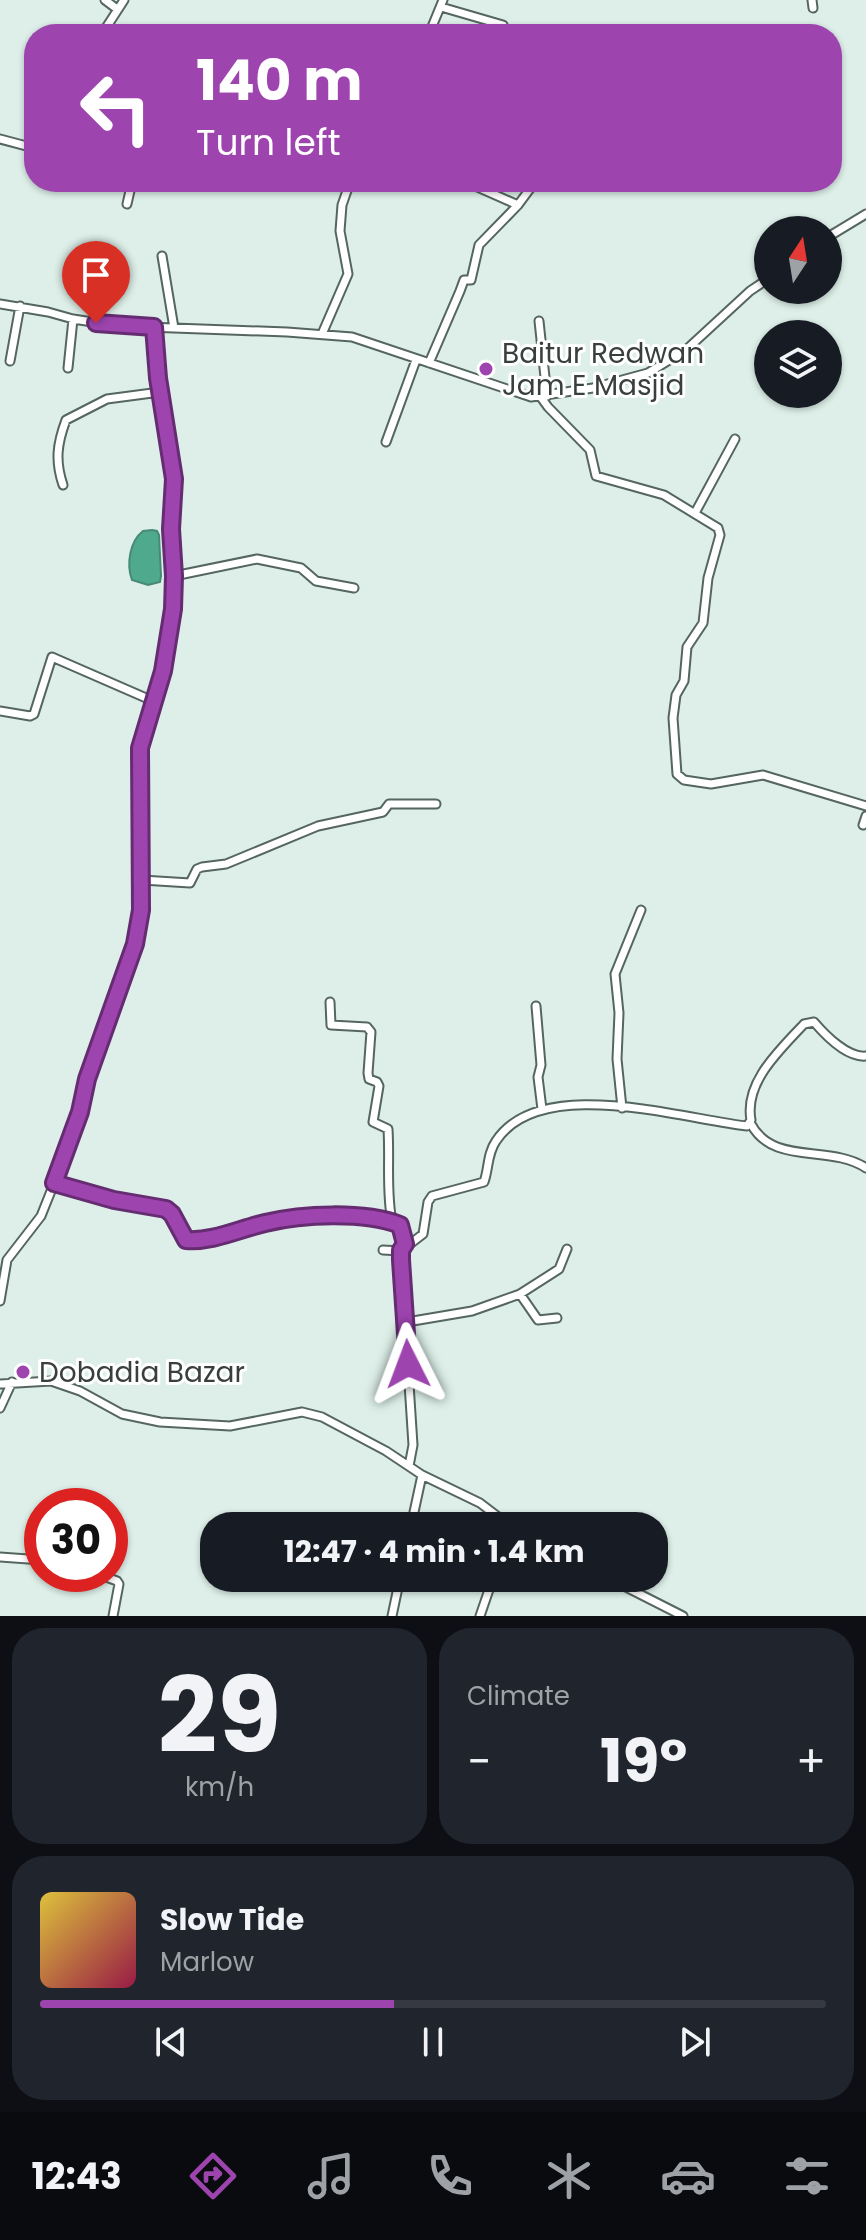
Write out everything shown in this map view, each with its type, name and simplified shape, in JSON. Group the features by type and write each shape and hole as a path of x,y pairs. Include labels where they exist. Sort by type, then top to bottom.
{"street":[{"path":"105,0 117,9"},
{"path":"108,24 124,0"},
{"path":"433,24 442,3 500,24"},
{"path":"0,139 24,145"},
{"path":"127,204 130,192"},
{"path":"322,334 348,274 340,231 347,192"},
{"path":"489,192 518,205"},
{"path":"429,363 461,284 464,280 471,280 477,249 528,192"},
{"path":"842,229 866,214"},
{"path":"162,256 174,328"},
{"path":"0,304 119,326 352,337 531,397 593,388 648,373 687,349 754,288"},
{"path":"10,361 20,306"},
{"path":"68,368 73,319"},
{"path":"539,321 544,396 590,450 596,476 664,495 718,528 720,535 708,578 703,623 687,647 684,681 676,695 673,718 677,774 684,780 711,784 763,775 866,806"},
{"path":"0,1301 7,1260 41,1216 80,1112 87,1079 135,944 141,910 140,748 163,671 174,576 171,529 174,479 160,392 154,327"},
{"path":"386,442 416,360"},
{"path":"63,485 56,463 58,441 66,420 107,399 160,392"},
{"path":"695,513 735,439"},
{"path":"174,576 257,559 301,568 316,581 354,588"},
{"path":"0,711 34,714 52,657 153,701"},
{"path":"142,880 190,883 197,869 226,864 318,826 383,812 389,804 436,804"},
{"path":"863,825 866,816"},
{"path":"622,1108 617,1059 619,1013 615,974 641,910"},
{"path":"330,1002 331,1025 367,1027 371,1032 368,1073 369,1079 379,1086 373,1122 388,1129 391,1165 387,1196 392,1222"},
{"path":"536,1006 542,1109"},
{"path":"866,1056 858,1057 841,1047 814,1022 804,1024 761,1074 753,1089 749,1111 751,1124 764,1143 799,1152 832,1154 866,1168"},
{"path":"383,1250 403,1248 423,1234 428,1202 432,1196 484,1182 490,1151 498,1138 515,1122 542,1109 599,1104 751,1124"},
{"path":"54,1183 114,1200 166,1209 186,1240 198,1241 266,1222 304,1217 347,1217 400,1225 413,1445 409,1466"},
{"path":"407,1322 472,1311 520,1294 559,1269 567,1249"},
{"path":"520,1294 538,1320 557,1318"},
{"path":"0,1384 51,1381 80,1391 122,1414 160,1422 230,1426 302,1412 322,1417 492,1512"},
{"path":"0,1408 12,1382"},
{"path":"414,1512 422,1475"},
{"path":"0,1557 24,1559"},
{"path":"113,1616 118,1592"},
{"path":"392,1616 397,1592"},
{"path":"480,1616 488,1592"},
{"path":"636,1592 683,1616"}],"shaded area":[{"path":"152,530 159,535 161,576 160,582 148,585 132,580 129,560 139,535"}],"place":[{"name":"Baitur Redwan Jam E Masjid","path":"486,369"},
{"name":"Dobadia Bazar","path":"23,1372"}],"route":[{"path":"96,323 154,327 158,378 174,479 171,529 174,593 163,671 140,748 143,860 141,910 135,944 54,1183 114,1200 166,1209 186,1240 198,1241 266,1222 304,1217 369,1218 400,1225 405,1244 401,1250 401,1260 408,1364"}]}
